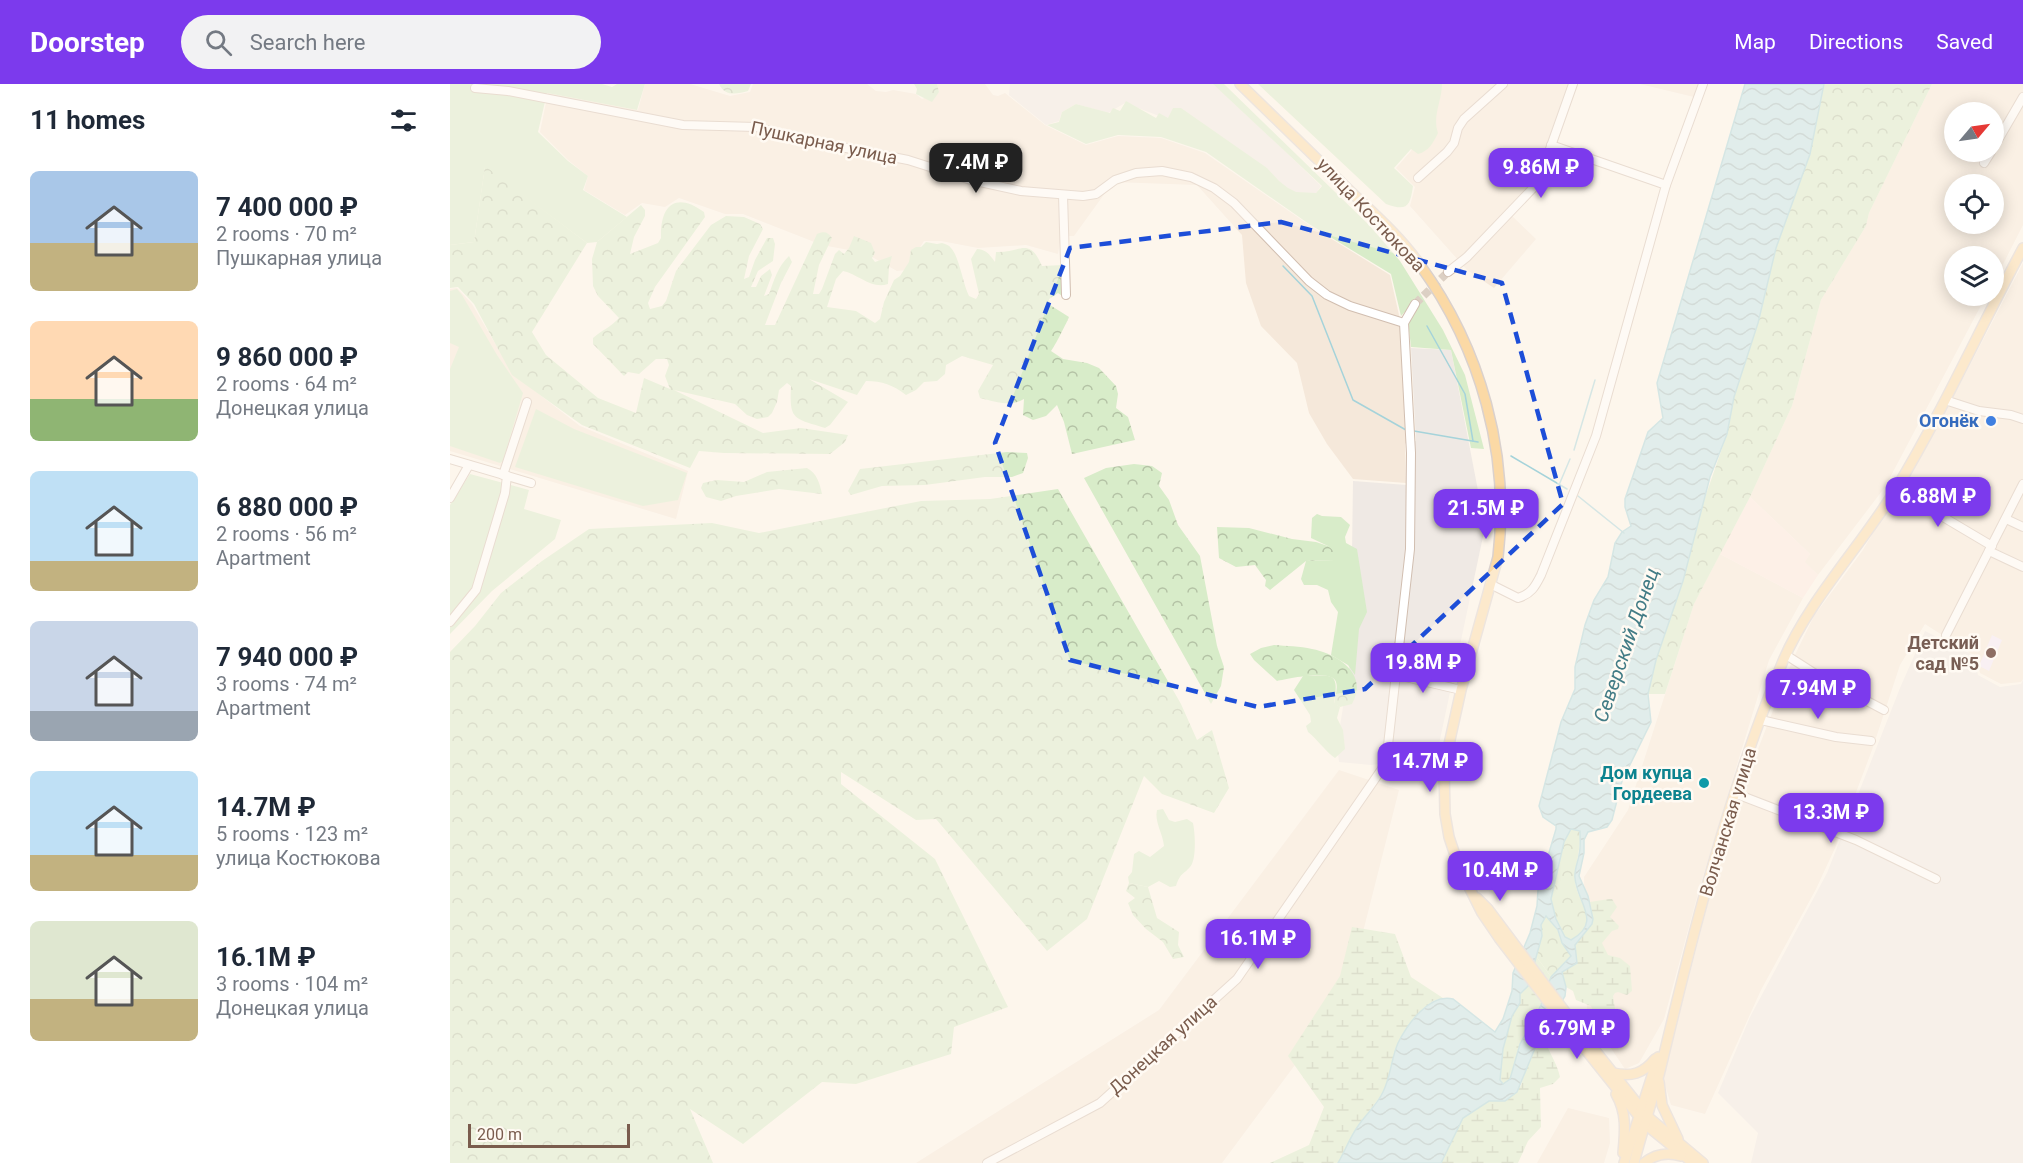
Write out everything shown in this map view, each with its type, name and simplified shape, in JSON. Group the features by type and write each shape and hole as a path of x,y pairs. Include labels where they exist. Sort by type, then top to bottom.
{"main road":[{"name":"улица Костюкова","path":"1240,84 1398,238 1419,263 1438,291 1463,338 1476,370 1490,417 1498,460 1501,527 1498,557 1448,744 1443,791 1449,837 1459,867 1471,892 1488,909 1502,936 1643,1116"},
{"name":"Волчанская улица","path":"1623,1163 1659,1074 1734,793 1786,656 1815,604 1866,535 1896,489 1945,400 2023,248"},
{"name":"Волчанская улица","path":"1634,1163 1658,1055 1669,1031"},
{"path":"1623,1163 1626,1132 1623,1110 1609,1073 1635,1074 1649,1066 1658,1055"},
{"path":"1659,1074 1662,1105 1681,1144"},
{"path":"1643,1116 1703,1163"},
{"path":"1643,1116 1693,1163"},
{"path":"1644,1163 1656,1156 1668,1154 1684,1156"}],"street":[{"path":"1418,178 1447,152 1454,143 1458,128 1464,119 1503,84"},
{"path":"1448,272 1467,258 1534,187 1574,84"},
{"path":"1490,584 1518,598 1527,595 1534,588 1596,436 1666,185 1703,84"},
{"name":"Пушкарная улица","path":"475,88 508,91 682,125 756,127 811,142 908,160 993,186 1021,191 1083,196 1096,194 1115,180 1136,173 1162,171 1191,177 1214,188 1234,203 1294,267 1327,295 1350,306 1404,323"},
{"path":"2004,130 2023,97"},
{"path":"1551,145 1666,185"},
{"path":"1063,195 1066,295"},
{"path":"1404,323 1415,304"},
{"name":"Донецкая улица","path":"987,1163 1100,1102 1237,979 1386,763 1410,549 1411,453 1404,323"},
{"path":"1945,400 1979,411 2023,419"},
{"path":"450,622 476,590 505,493 505,475 527,402"},
{"path":"450,459 531,483"},
{"path":"450,498 469,465"},
{"path":"1946,635 2023,484"},
{"path":"1896,489 2023,567"},
{"path":"2006,519 2023,527"},
{"path":"1786,656 1884,710"},
{"path":"1397,675 1461,690"},
{"path":"1761,720 1836,737 1871,741"},
{"path":"1734,793 1856,840 1936,879"}],"highlighted area":[{"path":"1281,222 1502,283 1563,504 1365,689 1258,707 1070,660 995,443 1070,248"}],"shaded area":[{"path":"645,84 690,84 730,96 750,92 753,84 867,84 876,91 893,90 916,94 922,99 939,92 937,84 985,84 993,95 998,96 1005,93 1045,125 1086,145 1118,136 1161,138 1205,153 1309,225 1390,275 1401,324 1407,442 1405,444 1406,483 1353,479 1327,444 1309,413 1297,363 1261,326 1246,283 1242,235 1197,185 1113,182 1074,236 1061,236 1058,254 1026,245 978,248 941,241 924,241 906,270 897,271 865,253 822,245 743,214 725,214 679,198 665,207 642,203 625,215 584,190 588,176 540,132 548,93 638,110"},
{"path":"1010,84 1216,84 1321,186 1314,196 1298,197 1167,119 1125,103 1108,113 1076,104 1062,112 1059,121 1046,125 1009,95"},
{"path":"1438,84 1575,84 1546,166 1510,214 1536,239 1494,288 1467,270 1410,206 1415,187 1396,168 1411,151"},
{"path":"1640,84 1698,84 1694,97"},
{"path":"1932,84 2023,84 2023,225 2004,262 2004,246 1944,246 1944,306 1981,306 1885,487 1818,575 1804,562 1810,554 1750,497 1792,406 1821,300 1866,226 1869,213"},
{"path":"2023,263 2023,679 2021,682 2001,684 1980,673 1976,656 1968,652 1973,640 1961,636 1956,644 1925,624 1900,665 1872,750 1835,848 1816,889 1761,990 1705,1114 1671,1105 1663,1078 1714,880 1748,775 1793,659 1814,616 1863,550 1958,388 2001,306 2004,306 2004,300"},
{"path":"457,288 472,304 513,374 580,426 688,471 676,519 450,451 450,289"},
{"path":"1411,348 1451,350 1485,527 1438,749 1389,747 1386,763 1371,765 1339,762 1337,745 1361,593 1352,553 1353,481 1407,485 1407,444 1416,441"},
{"path":"1750,497 1810,554 1805,562 1818,575 1803,598 1720,554"},
{"path":"1720,554 1803,598 1769,660 1700,886 1664,1019 1639,1063 1625,1069 1587,1013 1584,877 1628,810 1694,604"},
{"path":"1925,631 1973,655 1978,675 2000,687 2021,684 2023,680 2023,1163 1751,1163 1758,1133 1718,1093 1750,1017 1827,873"},
{"name":"Детский сад №5","path":"1992,635 2002,640 1989,671 1979,666"},
{"path":"1339,770 1399,790 1347,995 1222,1163 916,1163 1159,1010"},
{"path":"1568,1108 1609,1118 1610,1143 1604,1163 1537,1163"}],"green space":[{"path":"450,84 602,84 612,87 617,84 645,84 637,110 547,93 538,132 568,161 588,176 583,190 627,217 597,242 587,243 485,167 474,242 450,245"},
{"path":"719,84 751,84 748,91 736,94 728,93"},
{"path":"914,84 937,84 939,92 932,102 916,94 917,89"},
{"path":"1213,84 1224,84 1369,225 1400,261 1443,330 1465,375 1484,449 1471,448 1451,350 1411,347 1408,320 1419,305 1415,301 1401,316 1391,274 1309,224 1206,152 1161,137 1118,135 1086,144 1047,125 1059,122 1062,112 1076,104 1110,113 1113,108 1120,111 1126,101 1156,118 1159,113 1168,118 1173,108 1181,108 1267,168 1288,188 1296,192 1316,193 1322,186"},
{"path":"1258,84 1442,84 1436,121 1438,133 1434,140 1422,153 1418,154 1411,149 1394,168 1413,186 1406,206 1386,204"},
{"path":"1824,84 1932,84 1869,213 1866,226 1821,300 1792,406 1750,497 1694,604 1665,694 1648,694 1656,660 1683,581 1700,512 1727,434 1734,397 1758,323 1776,248 1810,154"},
{"path":"485,166 587,243 532,332 546,355 598,398 636,413 644,378 670,389 665,376 669,365 667,359 656,359 639,374 628,372 624,376 593,344 593,338 619,318 598,296 593,286 592,259 597,242 641,205 645,210 645,216 634,237 630,254 658,243 661,238 663,217 667,210 671,205 685,203 704,212 705,217 655,287 648,303 650,309 662,306 666,301 676,271 711,225 726,216 744,217 760,224 763,229 749,256 744,279 749,277 767,238 773,238 775,244 773,261 758,271 751,287 756,287 761,276 770,269 772,275 764,296 769,294 782,264 789,256 792,262 781,283 765,325 775,325 817,234 827,233 832,238 819,265 813,294 819,294 822,289 835,254 839,250 844,254 854,236 871,243 875,253 872,258 875,262 892,256 888,284 876,285 843,271 836,279 827,307 856,311 875,323 880,319 884,302 894,280 900,276 909,262 911,250 921,247 926,242 942,243 950,247 956,257 969,296 976,299 979,294 971,259 977,249 988,253 995,262 996,252 1024,248 1033,251 1042,266 1063,265 1065,298 1058,293 1049,299 1050,305 1069,317 1051,351 1063,359 1087,363 1099,368 1116,386 1118,394 1116,408 1128,417 1135,440 1072,454 1057,405 1046,416 1033,420 1023,415 1024,399 1008,403 980,398 978,391 993,365 962,356 946,365 945,374 937,381 924,382 916,390 906,395 892,386 877,382 866,381 857,395 809,379 848,402 825,428 800,420 796,416 791,406 791,386 787,383 779,390 772,413 768,417 757,419 747,415 735,404 674,390 763,433 801,428 848,435 845,442 830,454 699,451 690,468 582,425 512,375 474,304 458,287 450,288 450,245 474,242"},
{"path":"457,289 523,393 503,461 500,463 450,446 450,369 459,347 450,343 450,291"},
{"path":"536,409 574,429 687,473 678,500 643,506 515,467"},
{"path":"1007,452 1027,453 1028,458 1023,473 1012,477 985,477 925,485 882,486 851,495 848,491 860,469"},
{"path":"1134,464 1152,466 1162,473 1159,486 1169,500 1178,525 1200,556 1217,646 1224,667 1221,686 1211,704 1084,478 1106,468"},
{"path":"807,468 816,476 822,494 779,489 736,496 721,501 706,497 701,488 703,483 717,480 744,482 767,472"},
{"path":"470,474 529,490 524,509 561,520 555,539 492,591 450,634 450,505"},
{"path":"1058,489 1181,704 1197,740 1212,730 1229,788 1214,813 1162,794 1144,776 1087,919 1047,951 936,819 916,820 841,772 841,784 935,859 1008,1007 954,1027 951,1054 856,1084 822,1082 743,1144 690,1109 713,1163 450,1163 450,652 475,626 501,593 589,529 712,523 759,533 921,501 990,499"},
{"path":"1317,514 1341,517 1350,525 1345,537 1346,543 1357,549 1367,612 1359,629 1355,675 1348,665 1331,655 1338,612 1331,602 1328,590 1317,585 1304,585 1301,579 1306,561 1334,560 1328,546 1311,538 1312,518"},
{"path":"1217,527 1249,528 1292,539 1316,542 1328,546 1337,554 1334,560 1306,561 1270,590 1265,586 1266,580 1255,565 1236,567 1219,558"},
{"path":"1274,645 1312,649 1332,655 1341,661 1354,675 1357,683 1352,704 1340,707 1334,704 1337,685 1331,677 1307,676 1277,681 1250,654"},
{"path":"1303,676 1331,677 1336,685 1334,703 1340,707 1337,718 1343,730 1345,749 1335,758 1308,732 1306,726 1311,722 1310,715 1294,690"},
{"path":"1163,809 1169,820 1175,822 1187,819 1193,823 1195,846 1192,863 1176,886 1170,887 1159,881 1148,887 1129,883 1128,877 1132,872 1134,854 1139,851 1150,857 1164,846 1156,814 1157,810"},
{"path":"1571,829 1580,831 1575,878 1587,918 1581,933 1571,940 1565,937 1556,919 1551,899 1564,842"},
{"path":"1129,883 1148,887 1157,918 1179,932 1178,945 1184,957 1173,959 1163,942 1133,915 1128,903 1135,898 1126,891"},
{"path":"1612,899 1617,907 1610,917 1619,926 1602,943 1608,955 1620,958 1630,966 1632,991 1627,995 1615,993 1613,996 1615,1009 1606,1012 1606,1019 1602,1023 1595,1016 1591,1006 1576,1000 1573,991 1566,987 1562,972 1577,963 1575,945 1591,922 1590,902"},
{"path":"1546,916 1558,931 1560,939 1571,956 1551,977 1536,956 1542,936 1541,925"},
{"path":"1352,927 1395,934 1411,977 1443,998 1433,1001 1423,1009 1399,1042 1389,1080 1382,1094 1358,1126 1338,1163 1270,1163 1309,1145 1324,1107 1288,1056 1340,976"},
{"path":"1536,956 1551,977 1541,1005 1523,1037 1510,1079 1503,1084 1500,1078 1503,1049 1512,1016 1520,994 1528,986"},
{"path":"1541,1030 1560,1077 1553,1084 1540,1088 1541,1127 1528,1141 1518,1163 1441,1163 1463,1118 1489,1101 1521,1086"}],"water":[{"name":"Северский Донец","path":"1745,84 1824,84 1810,154 1776,248 1758,323 1734,397 1727,434 1710,477 1683,581 1656,660 1648,694 1651,722 1622,781 1612,820 1607,827 1588,832 1584,840 1579,876 1588,896 1593,919 1592,924 1575,945 1577,963 1562,972 1566,987 1565,996 1551,1020 1542,1023 1540,1036 1517,1092 1505,1101 1489,1101 1463,1118 1441,1163 1338,1163 1355,1130 1381,1097 1398,1043 1420,1012 1444,998 1453,999 1495,1032 1503,1019 1512,991 1513,973 1530,933 1537,906 1538,890 1556,829 1556,826 1543,817 1539,806 1561,722 1575,689 1575,667 1585,625 1594,600 1608,577 1615,543 1622,532 1631,526 1625,499 1648,432 1663,418 1657,383","holes":["1571,829 1580,831 1580,849 1575,878 1587,919 1580,933 1571,940 1565,937 1556,919 1551,899 1564,842","1546,916 1558,930 1562,943 1571,956 1551,977 1541,1005 1520,1044 1510,1079 1503,1084 1500,1080 1503,1049 1512,1016 1520,1003 1520,994 1528,986 1542,936 1541,925"]}],"waterway":[{"path":"1283,266 1312,296 1353,400 1406,430"},
{"path":"1427,326 1465,394 1473,441"},
{"path":"1574,450 1595,380"},
{"path":"1414,431 1478,442"},
{"path":"1511,456 1567,489"},
{"path":"1559,485 1570,459"},
{"path":"1578,496 1624,533"}],"tunnel":[{"path":"1415,304 1448,272"}],"place":[{"name":"Огонёк","path":"1991,421"},
{"name":"Детский сад №5","path":"1991,653"},
{"name":"Дом купца Гордеева","path":"1704,783"}]}
